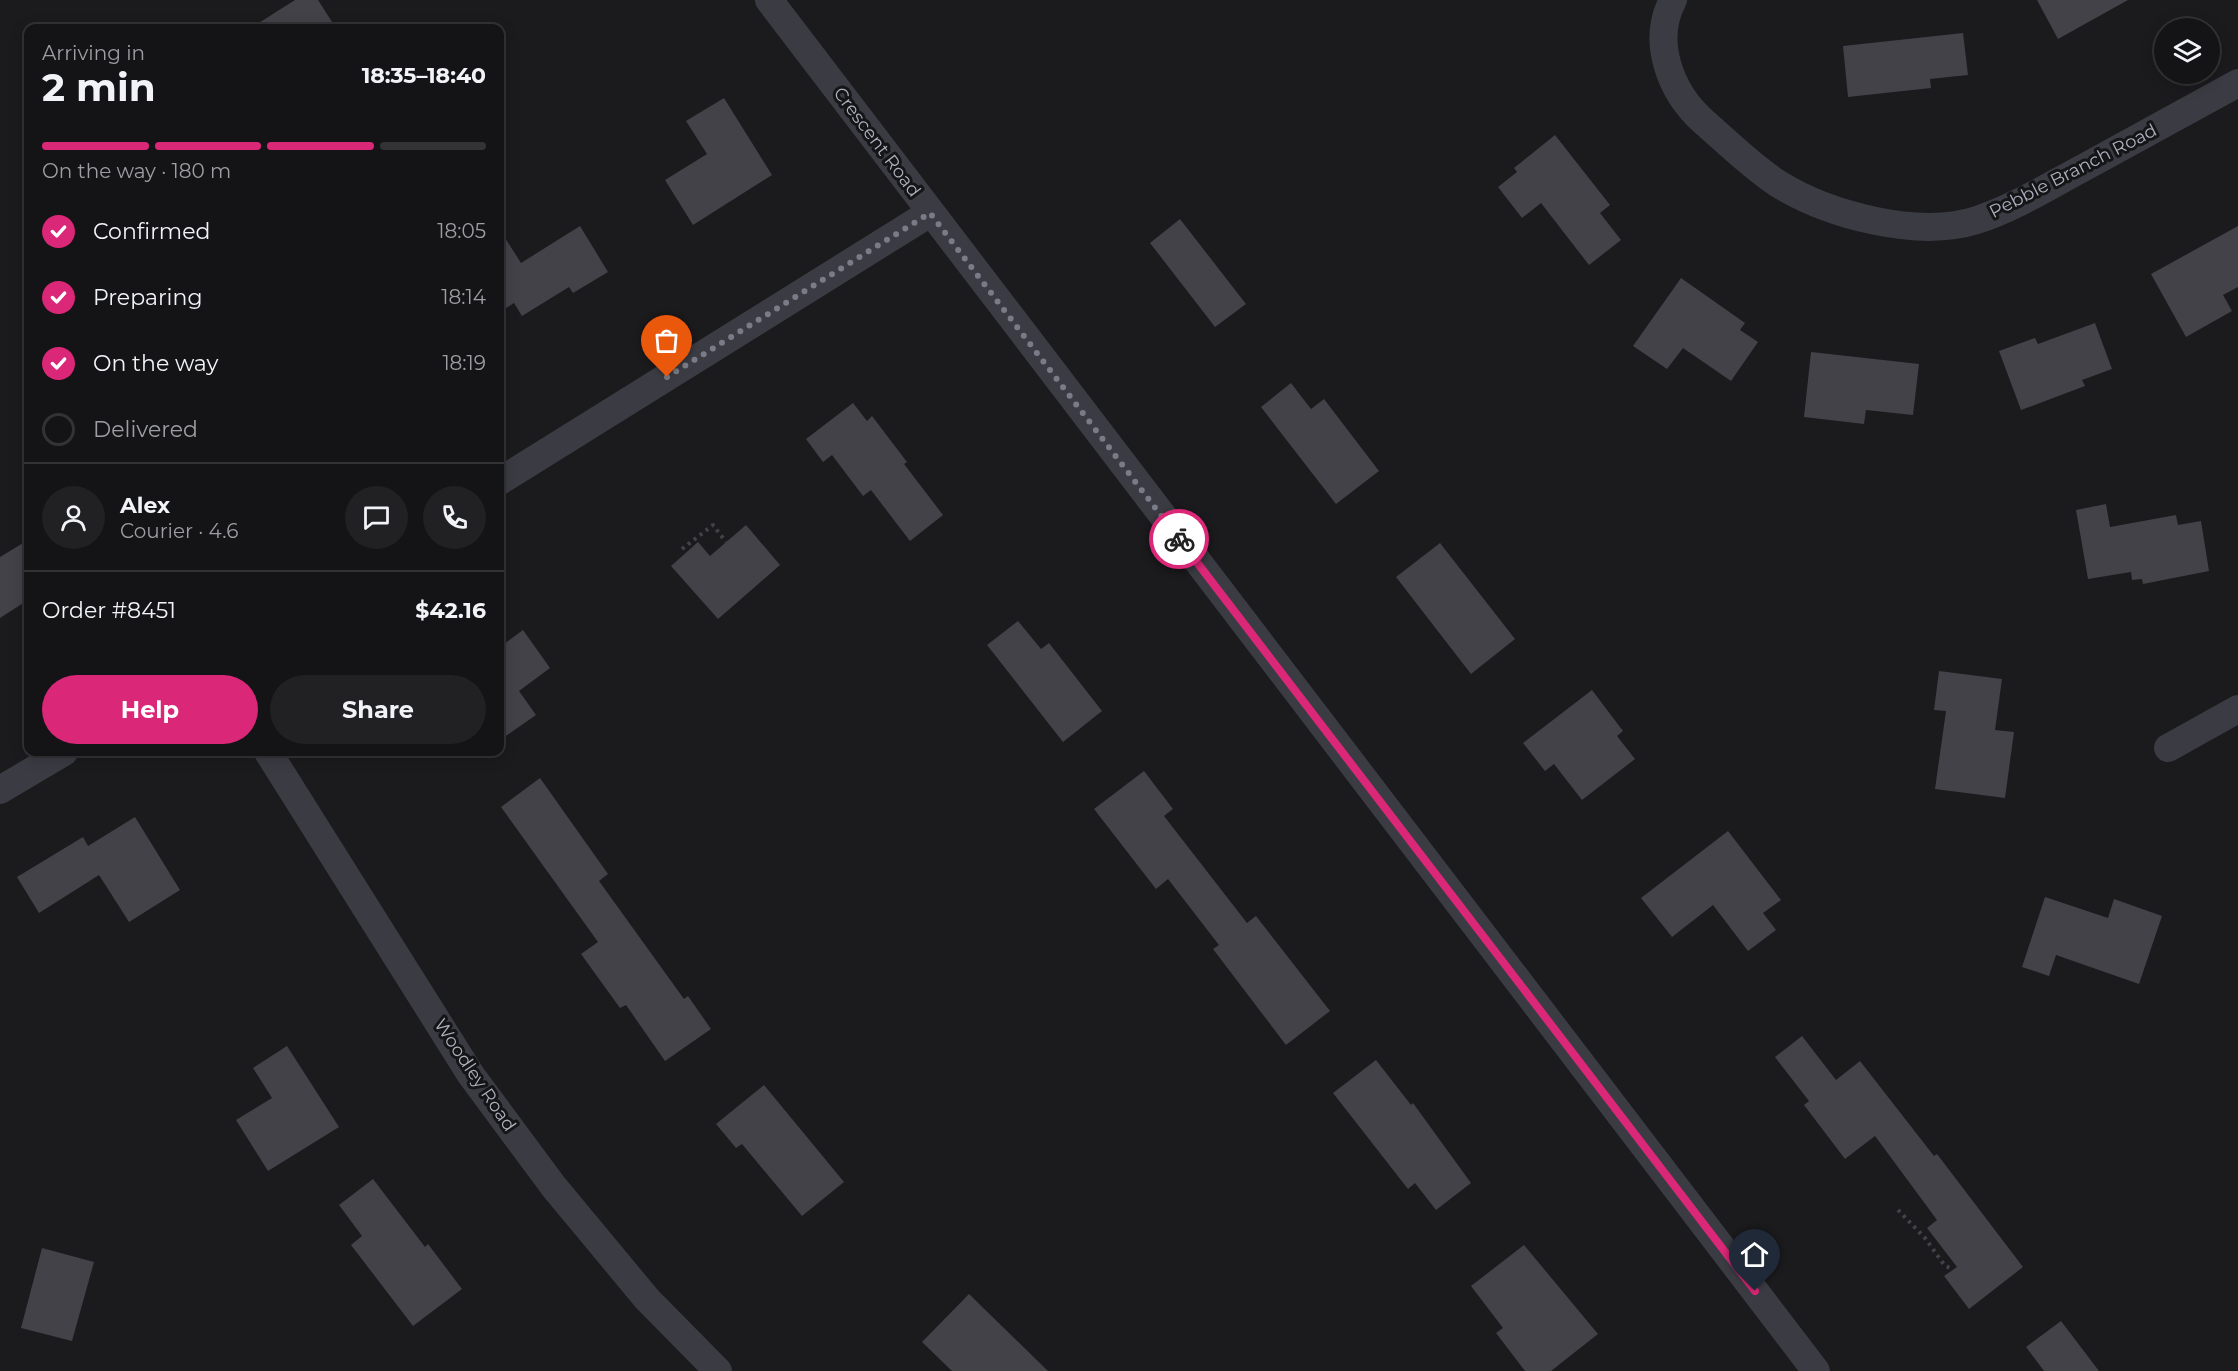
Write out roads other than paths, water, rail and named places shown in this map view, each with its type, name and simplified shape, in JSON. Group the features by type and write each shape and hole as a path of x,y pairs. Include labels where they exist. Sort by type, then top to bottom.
{"street":[{"name":"Crescent Road","path":"769,0 1816,1371"},
{"name":"Pebble Branch Road","path":"1673,0 1664,18 1666,64 1679,94 1701,120 1778,183 1838,211 1889,225 1934,226 1976,220 2031,196 2238,83"},
{"path":"504,479 930,213"},
{"path":"2168,748 2238,709"},
{"path":"0,790 57,756"},
{"name":"Woodley Road","path":"271,756 471,1075 551,1183 647,1299 718,1371"}]}
